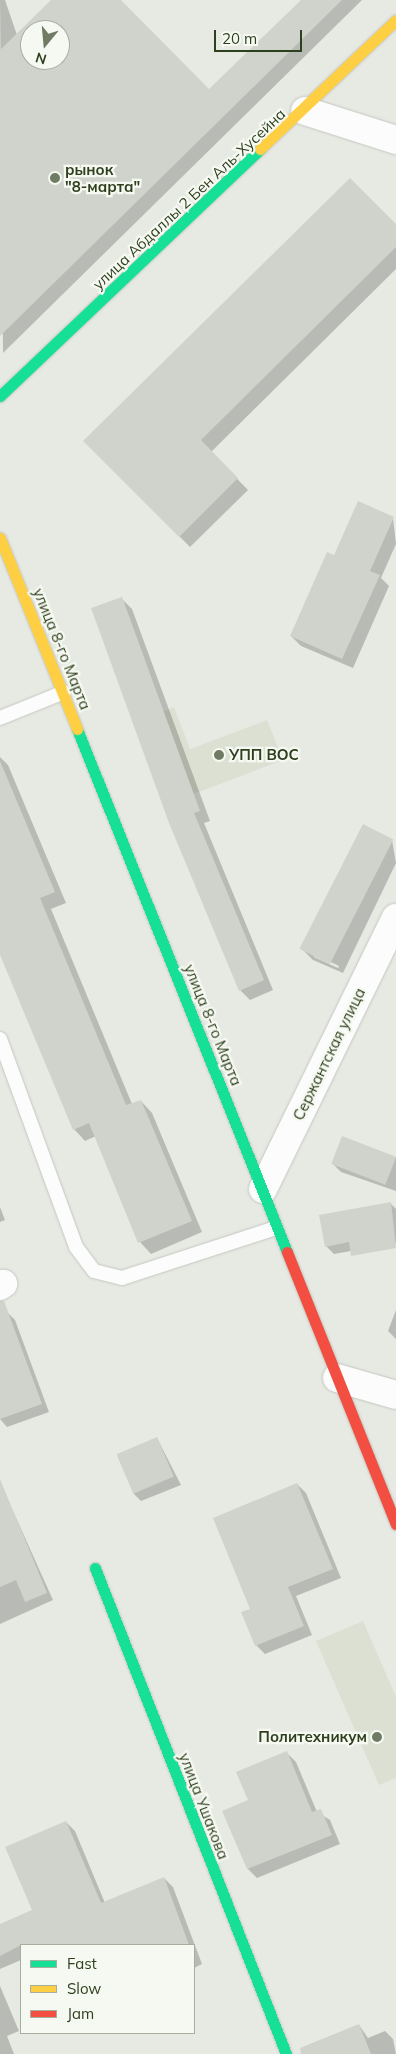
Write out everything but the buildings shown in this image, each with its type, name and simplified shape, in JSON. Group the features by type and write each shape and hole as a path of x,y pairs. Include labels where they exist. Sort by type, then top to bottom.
{"street":[{"name":"улица Абдаллы 2 Бен Аль-Хусейна","path":"0,396 305,110 396,20"},
{"path":"305,110 396,140"},
{"name":"улица 8-го Марта","path":"0,538 64,692 263,1189 276,1228 396,1524"},
{"name":"Сержантская улица","path":"263,1189 394,929"},
{"path":"337,1378 396,1395"},
{"name":"улица Ушакова","path":"95,1568 286,2054"}],"lane":[{"path":"0,718 64,692"},
{"path":"0,1039 76,1247 94,1271 122,1278 276,1228"}],"shaded area":[{"name":"УПП ВОС","path":"174,707 190,749 267,720 283,760 175,801 144,719"},
{"name":"Политехникум","path":"363,1621 396,1697 396,1778 379,1785 316,1641"}],"traffic: fast":[{"path":"0,396 260,149"},
{"path":"77,729 287,1252"},
{"path":"95,1568 286,2054"}],"traffic: slow":[{"path":"260,149 396,20"},
{"path":"0,538 77,729"}],"traffic: jam":[{"path":"287,1252 396,1524"}],"place":[{"name":"рынок \"8-марта\"","path":"55,178"},
{"name":"УПП ВОС","path":"219,755"},
{"name":"Политехникум","path":"377,1737"}]}
